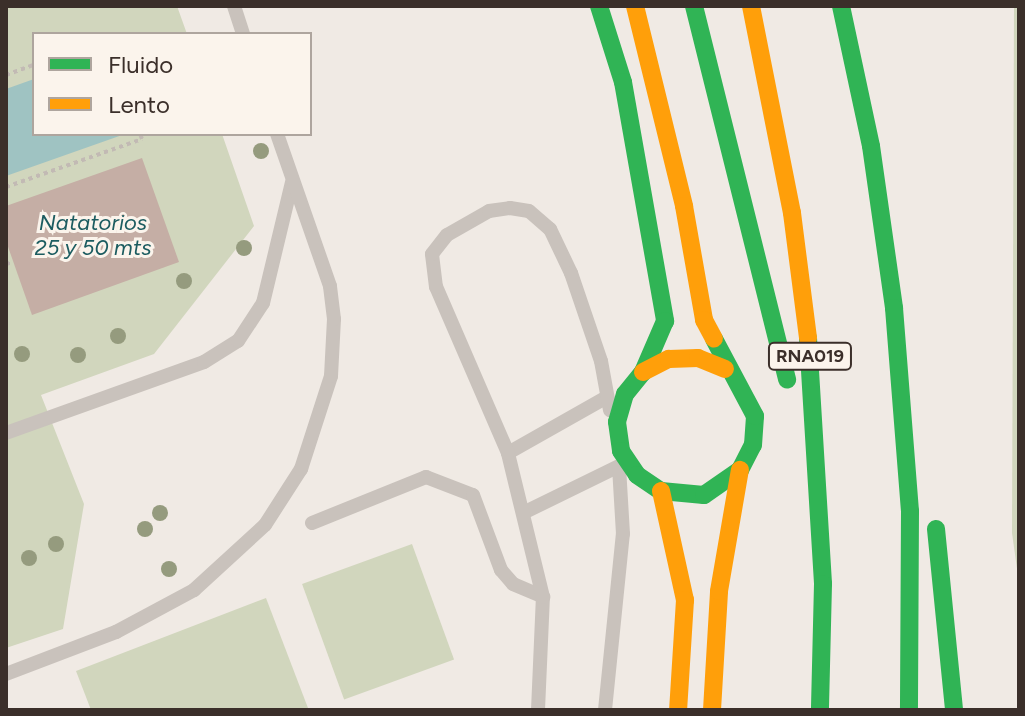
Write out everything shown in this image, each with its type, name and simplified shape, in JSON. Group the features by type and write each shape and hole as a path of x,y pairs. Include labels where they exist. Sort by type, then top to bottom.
{"main road":[{"path":"599,6 623,82 644,184 665,321 643,372 625,394 617,422 621,451 637,475 661,491 704,495 740,470"},
{"path":"635,6 684,206 704,320 725,369 745,389 755,416 753,445 740,470 719,591 712,710"},
{"path":"694,6 774,315 790,398"},
{"name":"RNA019","path":"751,6 777,125 803,291 817,432 823,584 820,710"},
{"path":"841,6 876,185 894,308 910,511 909,710"},
{"path":"876,185 879,86"},
{"path":"894,308 923,403"},
{"path":"643,372 669,359 698,358 725,369"},
{"path":"794,439 823,584"},
{"path":"661,491 685,600 678,710"},
{"path":"935,509 954,710"}],"lane":[{"path":"234,6 242,32"},
{"path":"6,674 116,632 194,590 245,547 296,479 324,408 334,319 330,286 278,136"},
{"path":"6,433 204,362 238,341 263,303 293,181"},
{"path":"538,710 543,597 523,513 508,453 432,272 432,254 447,235 489,211 529,211 550,229 571,273 607,397 619,466 623,534 605,710"},
{"path":"508,453 607,397"},
{"path":"523,513 619,466"},
{"path":"312,523 426,477 473,495 501,570 513,584 543,597"}],"path":[{"path":"6,75 32,66"},
{"path":"6,187 142,139 141,136"},
{"path":"6,264 13,262"}],"green space":[{"path":"6,6 177,6 186,32 32,32 32,136 223,136 254,226 154,354 41,395 84,504 63,629 6,648"},
{"path":"1014,6 1019,6 1019,583 1012,533"},
{"path":"412,544 454,660 344,700 302,584"},
{"path":"266,598 308,708 91,710 76,671"}],"water":[{"path":"32,80 32,136 119,136 6,176 6,89"}],"building":[{"name":"Natatorios 25 y 50 mts","path":"142,158 179,262 32,315 6,241 6,206"}],"traffic: fast":[{"path":"599,6 623,82 665,321 643,372 625,394 617,422 621,451 637,475 661,491 704,495 740,470 753,445 755,416 714,339"},
{"path":"694,6 787,380"},
{"path":"841,6 871,146 894,308 910,511 909,710"},
{"path":"808,338 823,584 820,710"},
{"path":"936,529 954,710"}],"traffic: slow":[{"path":"635,6 684,206 704,320 714,339"},
{"path":"751,6 792,213 808,338"},
{"path":"643,372 669,359 698,358 725,369"},
{"path":"712,710 719,591 740,470"},
{"path":"661,491 685,600 678,710"}]}
